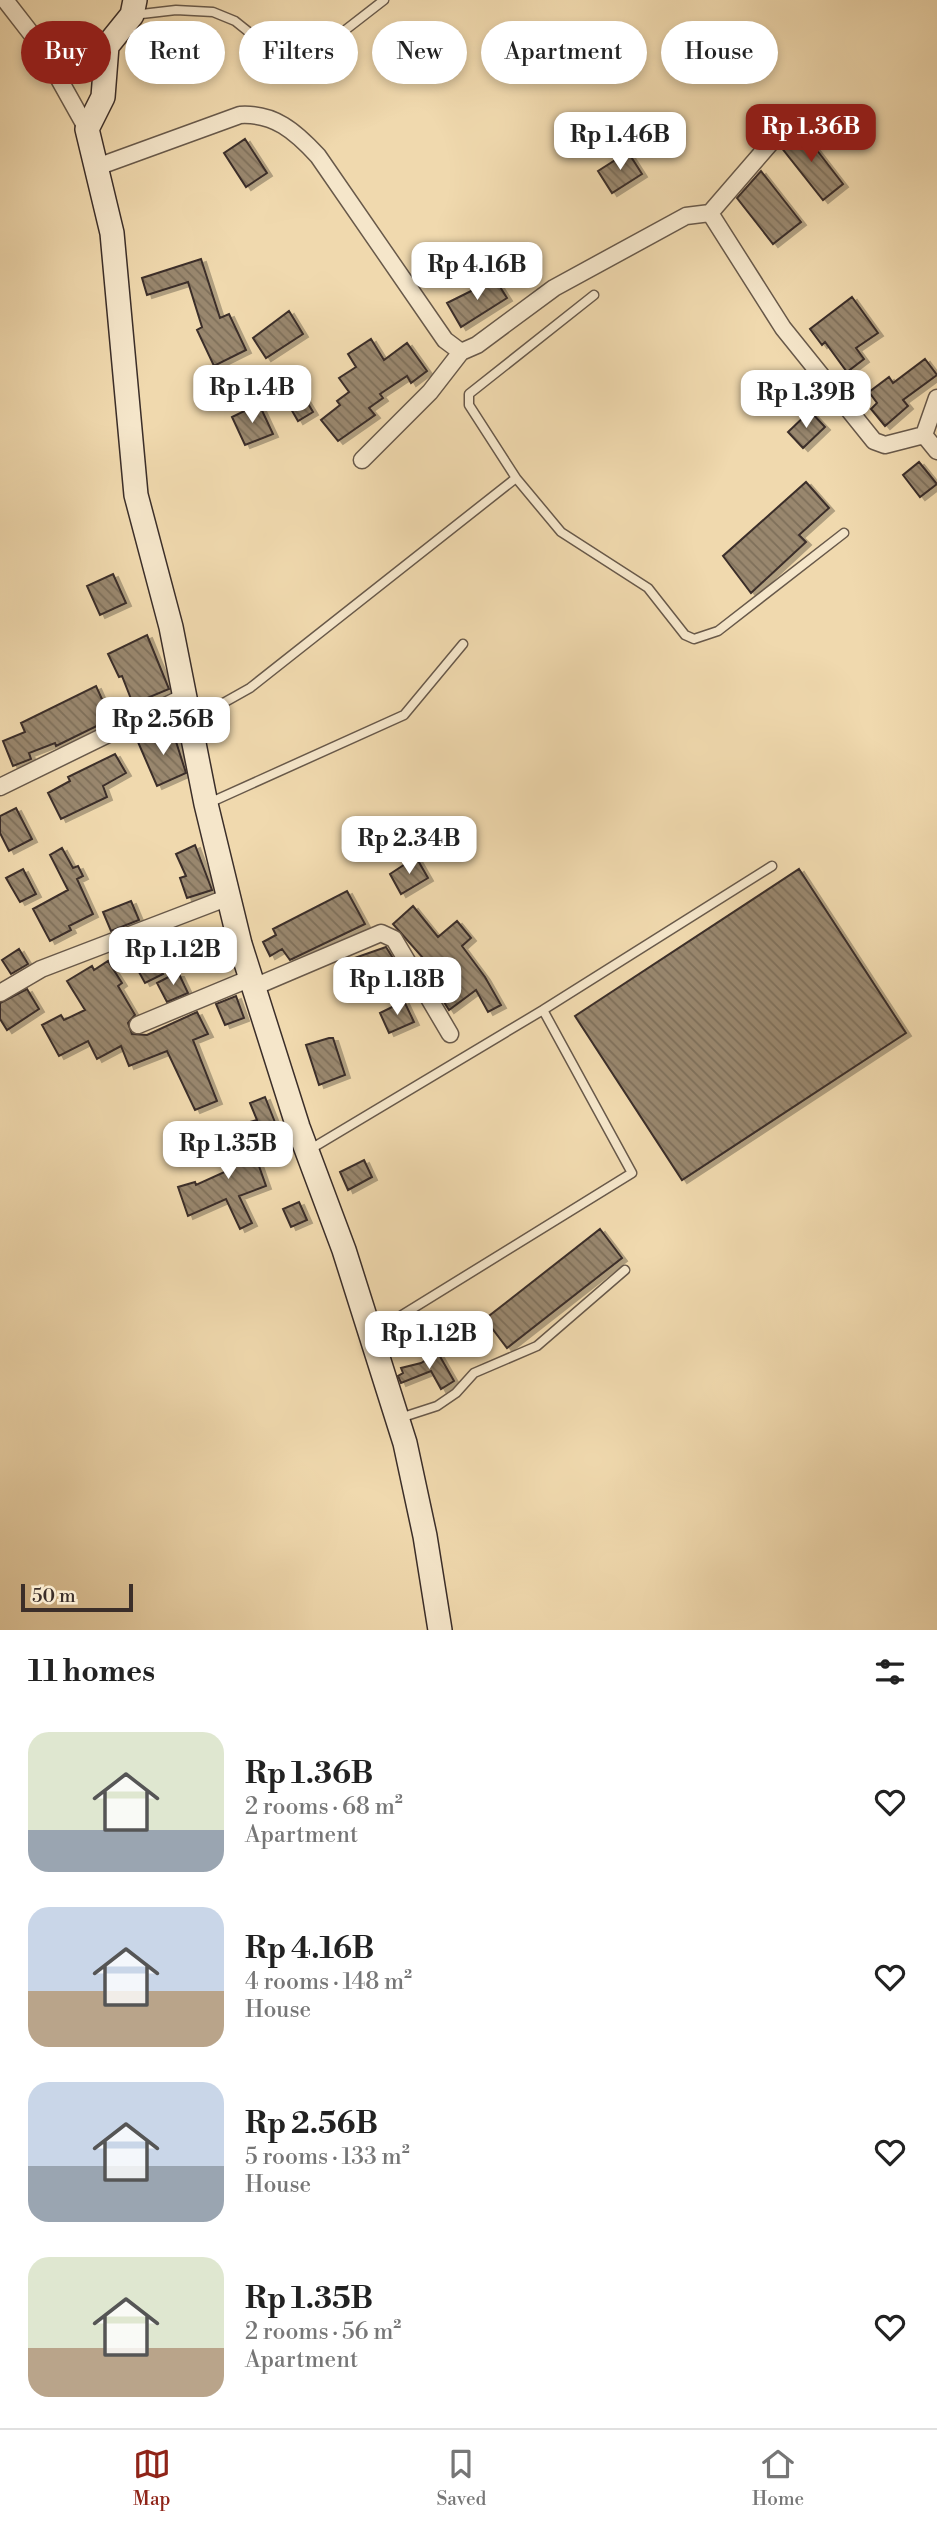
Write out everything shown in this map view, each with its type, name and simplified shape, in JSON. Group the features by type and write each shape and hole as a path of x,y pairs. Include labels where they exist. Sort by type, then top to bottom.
{"street":[{"path":"5,0 40,45 87,130 97,166 112,233 133,477 186,696 206,804 252,983 307,1151 344,1250 398,1419 418,1495 440,1630"},
{"path":"87,130 103,97 107,46 134,7"},
{"path":"97,166 240,115 257,114 276,120 291,130 317,156 445,340 461,352"},
{"path":"362,460 430,392 461,352 477,345 554,288 686,216 710,213 780,132"},
{"path":"710,213 783,328 874,441 885,445 924,435"},
{"path":"924,435 937,398"},
{"path":"924,435 937,451"},
{"path":"0,787 186,696"},
{"path":"0,972 4,990 41,969 229,897"},
{"path":"138,1025 381,933 394,939 450,1034"}],"lane":[{"path":"134,7 214,12 235,21 280,57 296,58 317,52 384,0"},
{"path":"594,295 469,394 469,405 516,478 561,532 648,588 690,638 718,631 844,533"},
{"path":"189,722 250,688 516,478"},
{"path":"206,804 404,715 463,644"},
{"path":"307,1151 544,1010 772,866"},
{"path":"371,1335 632,1173 544,1010"},
{"path":"398,1419 437,1406 481,1369 537,1346 625,1270"}],"building":[{"path":"799,127 843,184 823,200 781,147"},
{"path":"245,139 267,173 246,187 224,153"},
{"path":"628,152 642,174 612,193 598,171"},
{"path":"761,171 801,222 773,244 737,198"},
{"path":"201,259 220,318 229,314 246,350 214,366 197,330 202,327 188,282 147,295 142,278"},
{"path":"495,279 507,298 461,327 447,303"},
{"path":"852,297 878,333 856,348 864,359 847,372 825,342 822,345 810,329"},
{"path":"289,311 303,334 266,358 253,338"},
{"path":"371,339 384,360 407,343 427,371 411,383 407,376 380,394 383,398 369,408 375,415 338,441 321,420 340,405 337,401 349,392 339,378 356,367 348,354"},
{"path":"925,359 937,375 903,400 908,406 885,426 871,409 877,403 869,392 889,377 893,383"},
{"path":"295,382 313,412 298,421 280,390"},
{"path":"259,404 273,434 245,445 232,417"},
{"path":"810,411 825,427 803,448 788,432"},
{"path":"919,462 937,484 920,497 903,475"},
{"path":"806,482 829,508 799,535 806,542 751,593 723,556"},
{"path":"113,574 126,603 100,615 87,586"},
{"path":"147,635 169,689 133,704 122,676 119,677 108,654"},
{"path":"96,686 111,719 56,746 55,743 29,753 31,759 13,766 3,741 25,732 21,723"},
{"path":"172,729 186,773 157,786 138,742"},
{"path":"115,754 126,773 103,786 107,797 61,819 48,793 70,781 68,777"},
{"path":"16,808 32,839 9,851 0,833 0,816"},
{"path":"195,845 212,890 187,898 180,878 186,876 176,854"},
{"path":"62,848 73,868 78,866 83,876 77,879 93,914 69,926 71,930 50,941 33,909 68,890 50,855"},
{"path":"416,857 428,878 401,894 390,874"},
{"path":"23,869 36,894 20,902 6,878"},
{"path":"799,869 906,1033 682,1180 575,1016"},
{"path":"347,891 365,924 290,960 282,949 270,956 263,942 276,935 273,929"},
{"path":"131,901 139,920 111,931 103,912"},
{"path":"413,906 438,937 457,921 471,938 462,946 501,1005 488,1012 476,990 449,1010 437,991 446,984 393,924"},
{"path":"220,931 226,945 196,957 190,944"},
{"path":"147,944 163,974 145,983 129,954"},
{"path":"386,947 404,976 352,997 340,963"},
{"path":"19,949 28,964 11,974 2,960"},
{"path":"108,961 122,983 118,986 135,1015 128,1023 132,1034 147,1035 197,1012 208,1034 193,1040 217,1101 195,1110 167,1051 129,1066 121,1046 97,1059 88,1041 59,1056 42,1025 61,1015 64,1020 85,1010 67,981 92,966 94,970"},
{"path":"179,974 188,993 167,1002 157,983"},
{"path":"27,989 39,1009 7,1030 0,1019 0,1003"},
{"path":"236,996 244,1018 225,1025 216,1004"},
{"path":"404,1001 414,1022 389,1033 380,1013"},
{"path":"333,1038 345,1075 319,1085 306,1045"},
{"path":"265,1097 278,1130 257,1139 250,1122 257,1120 250,1103"},
{"path":"247,1132 266,1186 239,1196 252,1223 240,1229 226,1199 188,1216 178,1187 195,1182 196,1185 229,1170 217,1145"},
{"path":"364,1160 372,1177 348,1190 340,1172"},
{"path":"299,1202 307,1220 291,1227 283,1209"},
{"path":"600,1229 622,1258 507,1348 485,1319"},
{"path":"438,1353 454,1381 441,1389 431,1371 401,1383 398,1376 403,1373 401,1368 421,1363"}]}
